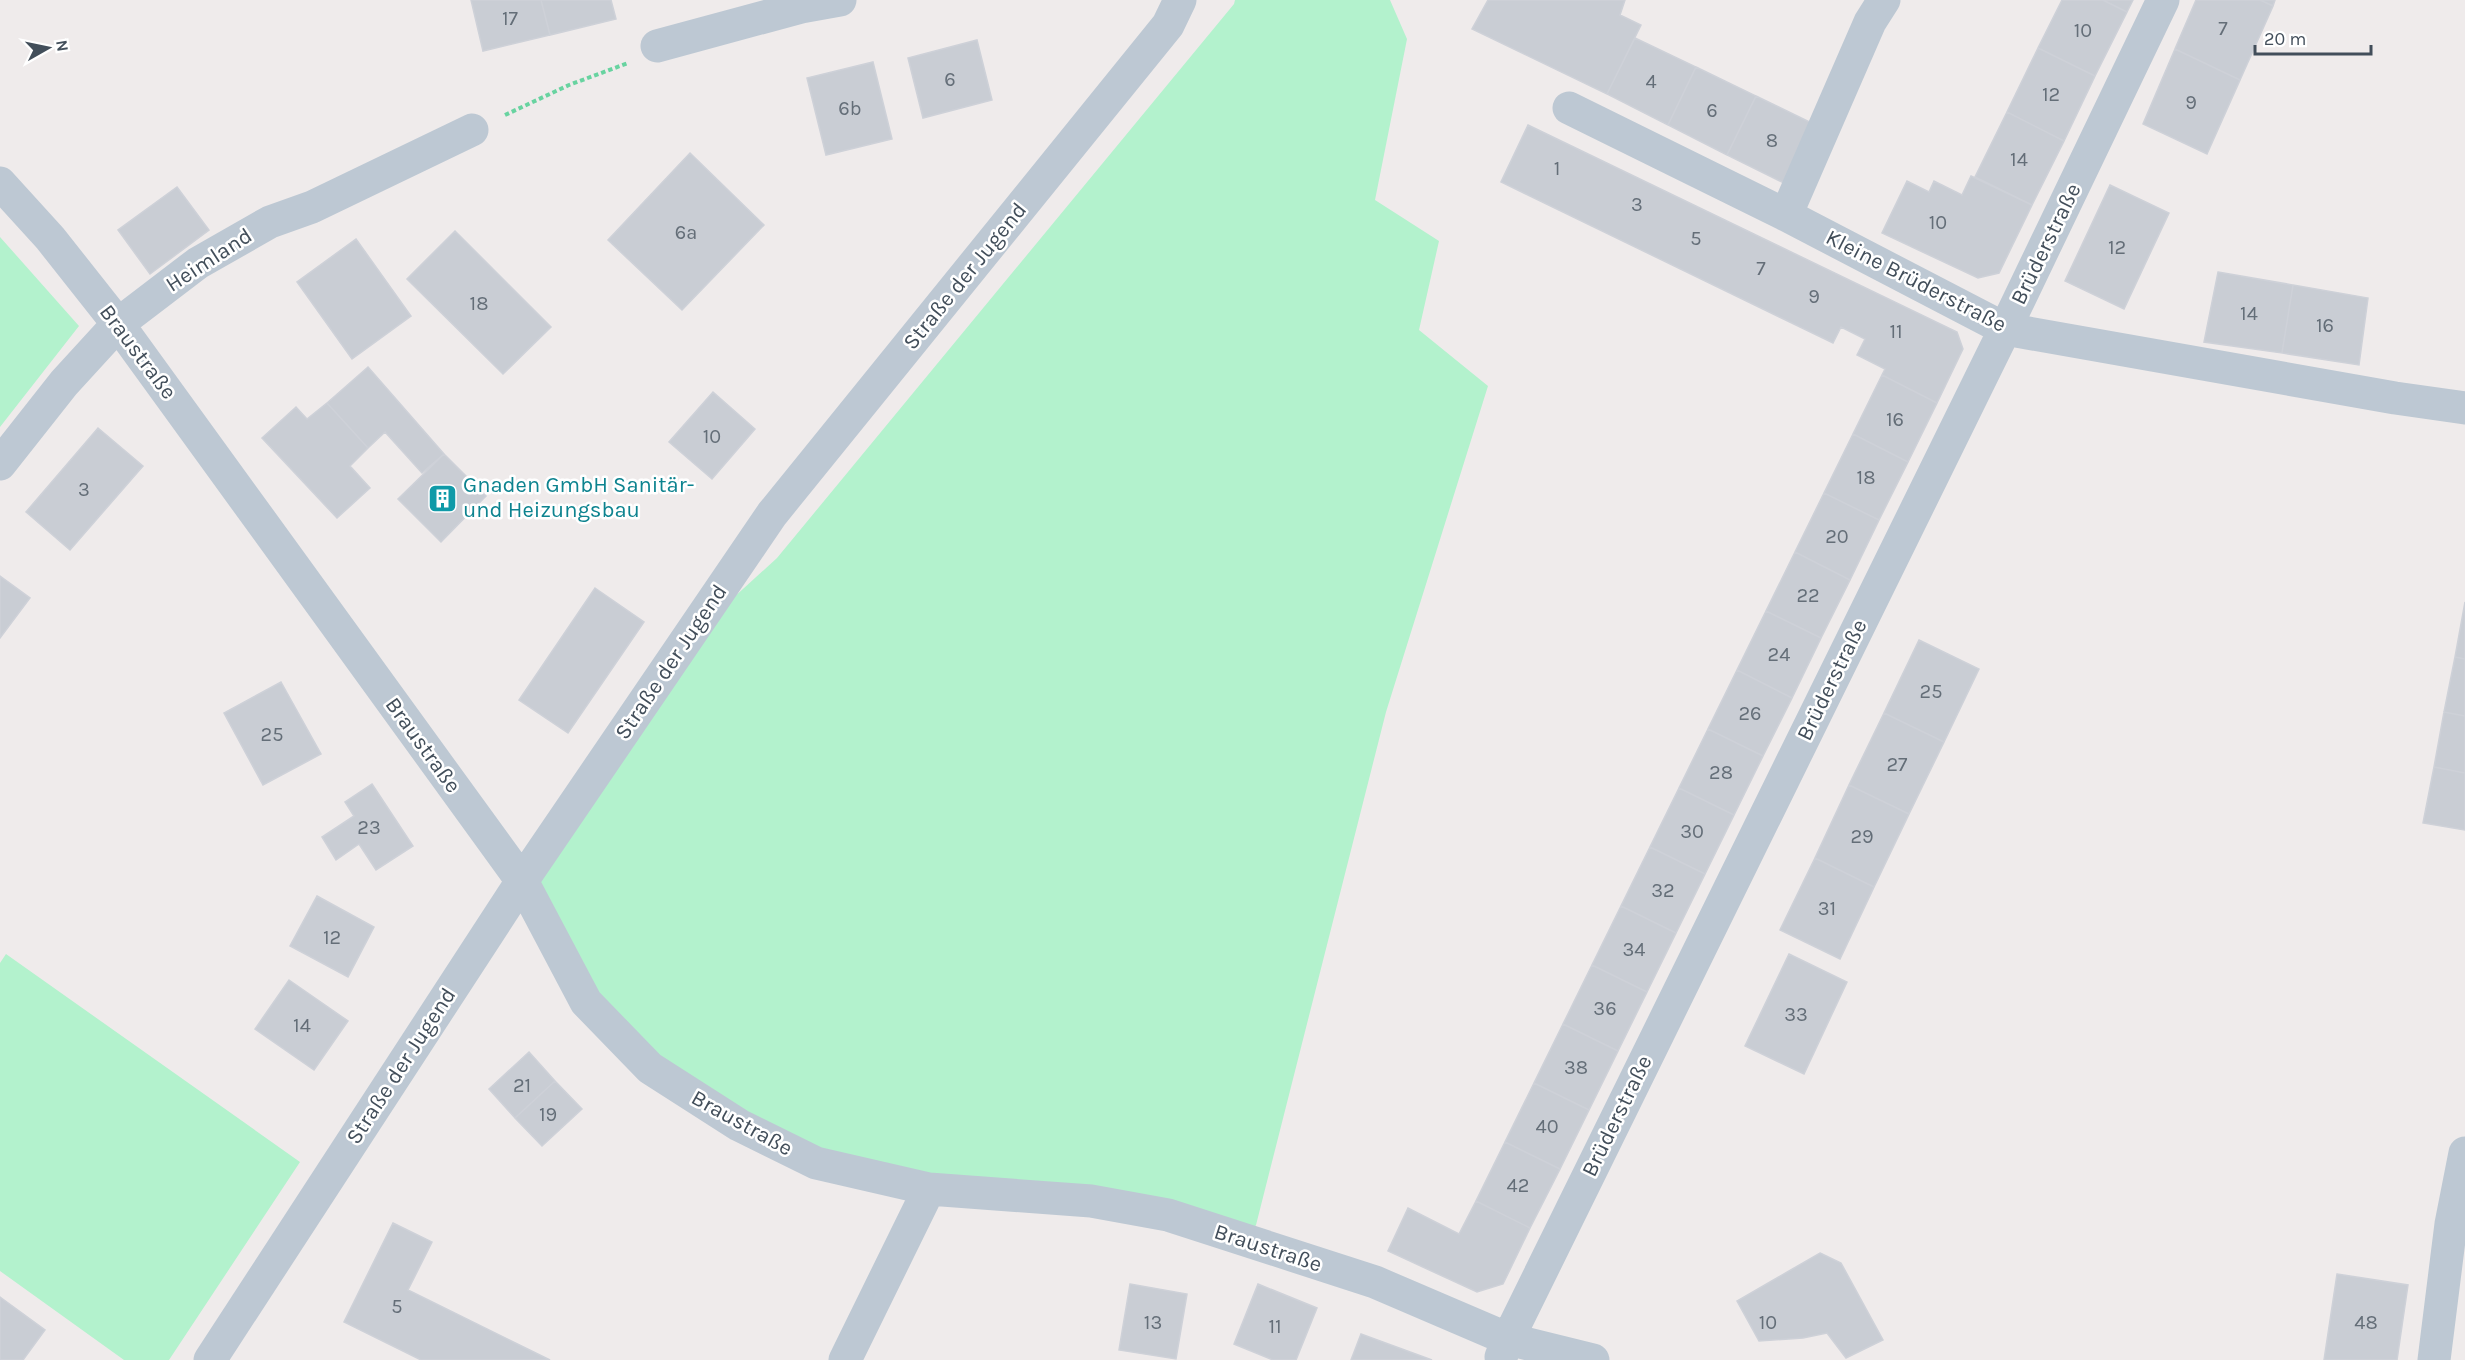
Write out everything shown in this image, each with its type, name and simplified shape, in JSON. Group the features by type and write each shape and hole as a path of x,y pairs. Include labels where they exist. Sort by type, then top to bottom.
{"street":[{"path":"657,46 801,7 840,0"},
{"name":"Straße der Jugend","path":"210,1360 522,881 772,514 1168,25 1180,0"},
{"path":"1786,215 1870,22 1884,0"},
{"name":"Brüderstraße","path":"1504,1349 2005,329 2163,0"},
{"name":"Kleine Brüderstraße","path":"1569,108 1786,215 2005,329 2384,396 2465,408"},
{"name":"Heimland","path":"0,464 64,383 118,324 198,262 270,222 312,207 472,130"},
{"name":"Braustraße","path":"0,183 50,238 118,324 522,881 586,1002 650,1068 739,1125 816,1163 930,1189 1091,1201 1168,1215 1375,1282 1504,1349 1593,1360"},
{"path":"2434,1360 2451,1224 2465,1153"},
{"path":"845,1360 930,1189"}],"path":[{"path":"472,130 569,86 633,61 657,46"}],"green space":[{"path":"1235,0 1390,0 1407,39 1375,200 1439,241 1419,330 1488,386 1386,712 1256,1225 1245,1241 816,1163 650,1068 522,881 685,642 777,558"},
{"path":"0,237 79,326 0,427"},
{"path":"6,954 300,1162 169,1360 124,1360 0,1271 0,963"}],"building":[{"path":"471,0 541,0 550,35 483,51"},
{"path":"541,0 611,0 616,19 550,35"},
{"path":"1488,0 1625,0 1620,15 1641,25 1607,94 1472,29"},
{"path":"2062,0 2103,0 2127,12 2095,76 2038,48"},
{"path":"2103,0 2133,0 2127,12"},
{"path":"2196,0 2260,0 2273,6 2240,80 2175,49"},
{"path":"2260,0 2275,0 2273,6"},
{"path":"1635,38 1696,67 1668,125 1607,94"},
{"path":"977,40 992,100 923,118 908,58"},
{"path":"2038,48 2095,76 2064,141 2007,112"},
{"path":"2175,49 2240,80 2207,154 2143,124"},
{"path":"873,62 892,139 826,155 807,78"},
{"path":"1696,67 1756,96 1727,155 1668,125"},
{"path":"1756,96 1816,125 1788,185 1727,155"},
{"path":"2007,112 2064,141 2032,205 1975,177"},
{"path":"1528,125 1957,332 1963,349 1937,403 1882,375 1885,369 1857,355 1865,339 1841,327 1833,343 1501,182"},
{"path":"690,153 764,225 682,310 608,240"},
{"path":"1971,176 2032,205 1999,273 1978,278 1882,233 1907,181 1929,192 1934,181 1962,195"},
{"path":"2110,185 2169,213 2124,309 2065,281"},
{"path":"177,187 209,230 150,274 118,230"},
{"path":"455,231 551,327 503,374 407,279"},
{"path":"356,239 411,316 352,359 297,282"},
{"path":"2218,272 2293,285 2282,353 2204,342"},
{"path":"2293,285 2368,298 2359,365 2282,353"},
{"path":"368,367 444,454 422,473 385,432 368,448 327,403"},
{"path":"1882,375 1937,403 1908,462 1853,434"},
{"path":"713,392 755,429 712,479 669,442"},
{"path":"327,403 368,448 350,466 370,488 337,518 262,438 296,407 307,419"},
{"path":"98,428 143,466 70,550 26,512"},
{"path":"1853,434 1908,462 1879,520 1824,493"},
{"name":"Gnaden GmbH Sanitär- und Heizungsbau","path":"444,454 486,496 441,542 398,499"},
{"path":"1824,493 1879,520 1850,580 1795,552"},
{"path":"1795,552 1850,580 1821,638 1766,611"},
{"path":"0,576 30,598 0,638"},
{"path":"595,588 644,622 568,733 519,700"},
{"path":"2465,602 2465,659 2455,657"},
{"path":"1766,611 1821,638 1792,698 1737,670"},
{"path":"1919,640 1979,669 1944,742 1884,713"},
{"path":"2455,657 2465,659 2465,716 2444,712"},
{"path":"1737,670 1792,698 1763,756 1708,729"},
{"path":"281,682 321,754 263,785 224,713"},
{"path":"2444,712 2465,716 2465,773 2434,767"},
{"path":"1884,713 1944,742 1909,814 1849,785"},
{"path":"1708,729 1763,756 1734,815 1679,788"},
{"path":"2434,767 2465,773 2465,830 2423,823"},
{"path":"372,784 413,846 376,870 359,844 336,860 322,837 354,816 345,802"},
{"path":"1849,785 1909,814 1874,887 1815,858"},
{"path":"1679,788 1734,815 1705,874 1650,847"},
{"path":"1650,847 1705,874 1676,933 1621,906"},
{"path":"1815,858 1874,887 1840,959 1780,930"},
{"path":"317,896 374,927 348,977 290,946"},
{"path":"1621,906 1676,933 1647,992 1592,965"},
{"path":"1789,954 1847,982 1804,1074 1745,1046"},
{"path":"1592,965 1647,992 1618,1051 1563,1024"},
{"path":"289,980 348,1021 314,1070 255,1029"},
{"path":"1563,1024 1618,1051 1589,1110 1534,1083"},
{"path":"529,1052 555,1081 515,1118 489,1089"},
{"path":"555,1081 582,1109 542,1146 515,1118"},
{"path":"1534,1083 1589,1110 1560,1169 1505,1142"},
{"path":"1505,1142 1560,1169 1530,1228 1476,1201"},
{"path":"1476,1201 1530,1228 1503,1284 1477,1292 1388,1251 1408,1208 1459,1234"},
{"path":"393,1223 432,1242 408,1290 550,1360 421,1360 344,1322"},
{"path":"1820,1253 1841,1263 1883,1340 1846,1358 1827,1333 1803,1338 1759,1341 1737,1301"},
{"path":"2337,1274 2408,1285 2397,1360 2324,1360"},
{"path":"1130,1284 1187,1294 1176,1359 1119,1350"},
{"path":"1258,1284 1317,1308 1296,1360 1273,1360 1234,1344"},
{"path":"0,1297 45,1330 23,1360 0,1360"},
{"path":"1361,1334 1432,1360 1351,1360"}],"place":[{"name":"Gnaden GmbH Sanitär- und Heizungsbau","path":"442,498"}]}
